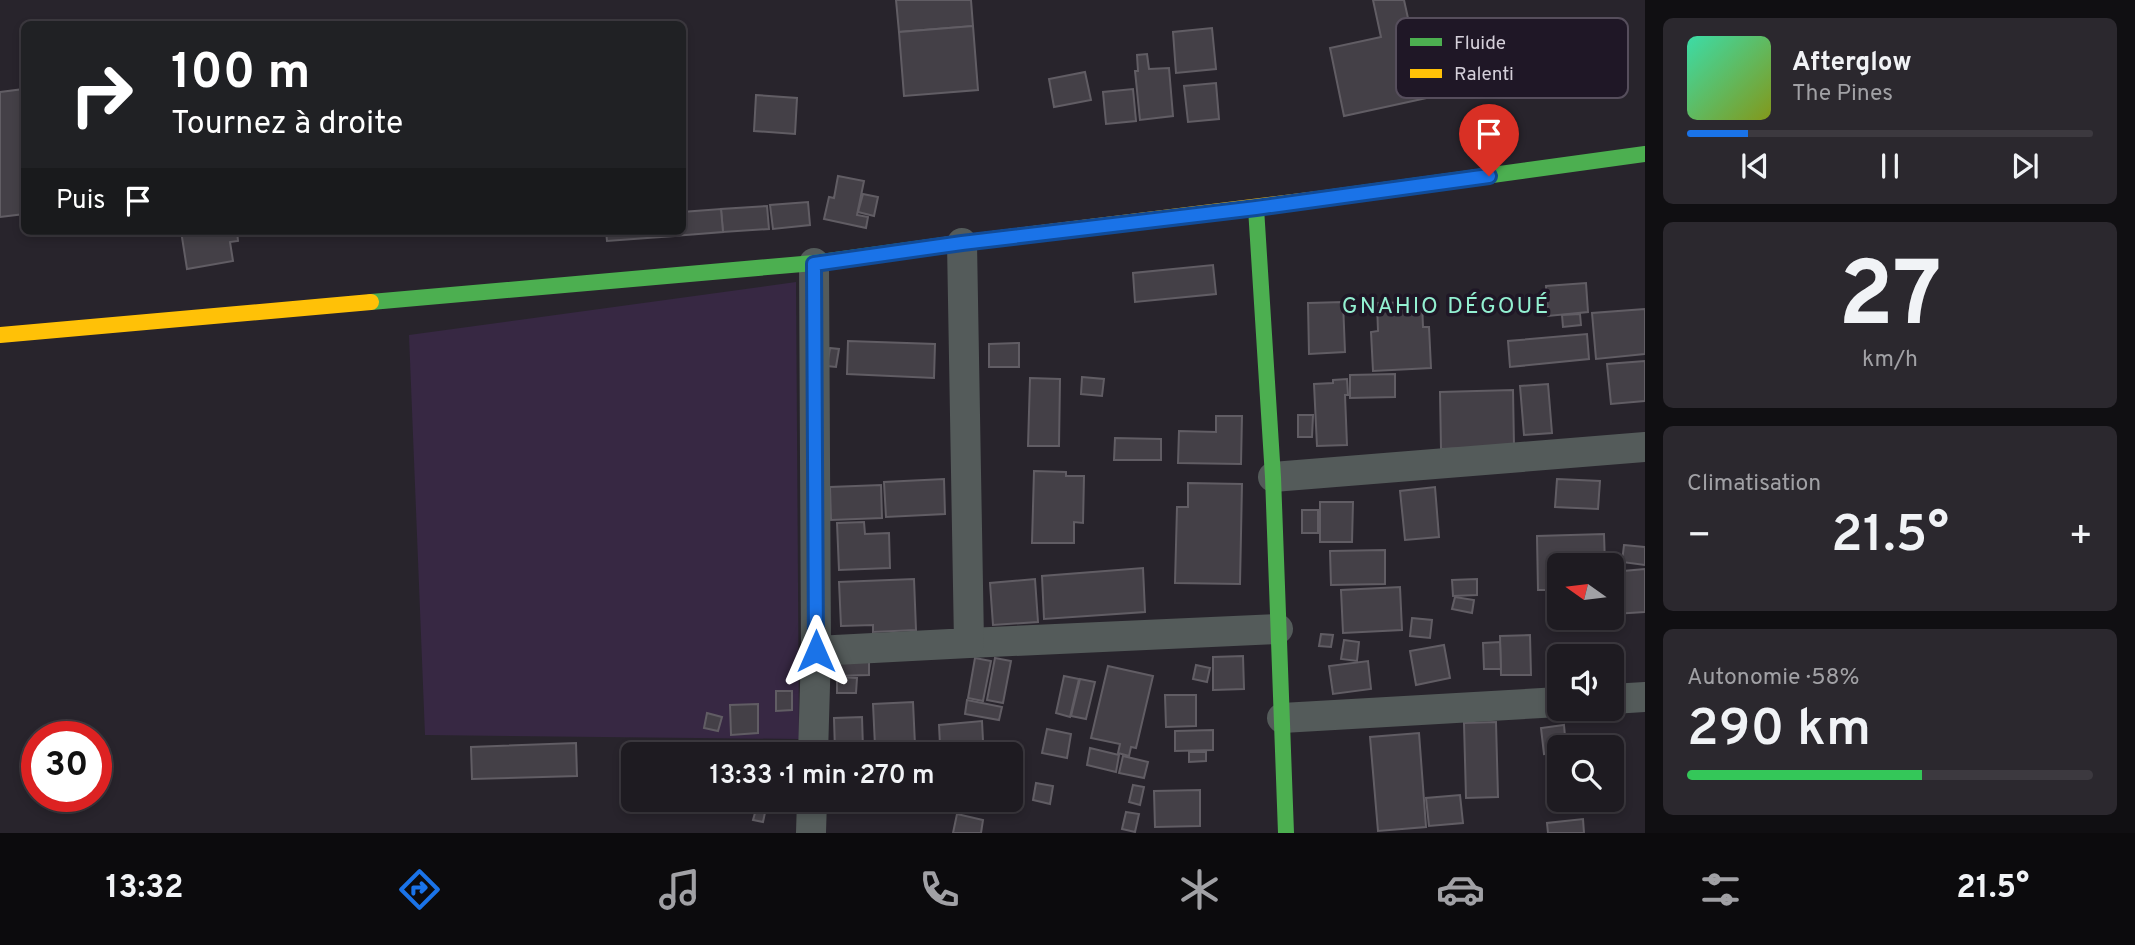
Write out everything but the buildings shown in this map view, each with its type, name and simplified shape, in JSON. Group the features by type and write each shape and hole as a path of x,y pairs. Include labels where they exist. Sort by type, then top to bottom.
{"street":[{"path":"0,335 814,264 962,243 1256,208 1645,154"},
{"path":"1256,208 1273,477 1286,833"},
{"path":"962,243 969,643"},
{"path":"813,742 816,651 814,264"},
{"path":"1273,477 1645,447"},
{"path":"816,651 1278,629"},
{"path":"1624,698 1645,697"},
{"path":"1282,718 1547,703"},
{"path":"811,833 812,812"}],"shaded area":[{"path":"796,282 799,739 425,735 409,335"}],"traffic: fast":[{"path":"1318,199 1645,154"},
{"path":"1256,208 1273,477 1286,833"},
{"path":"371,302 814,263 944,245"}],"traffic: slow":[{"path":"944,245 1318,199"},
{"path":"0,335 371,302"}],"district":[{"name":"GNAHIO DÉGOUÉ","path":"1446,305"}],"route":[{"path":"816,651 814,264 1489,176"}]}
